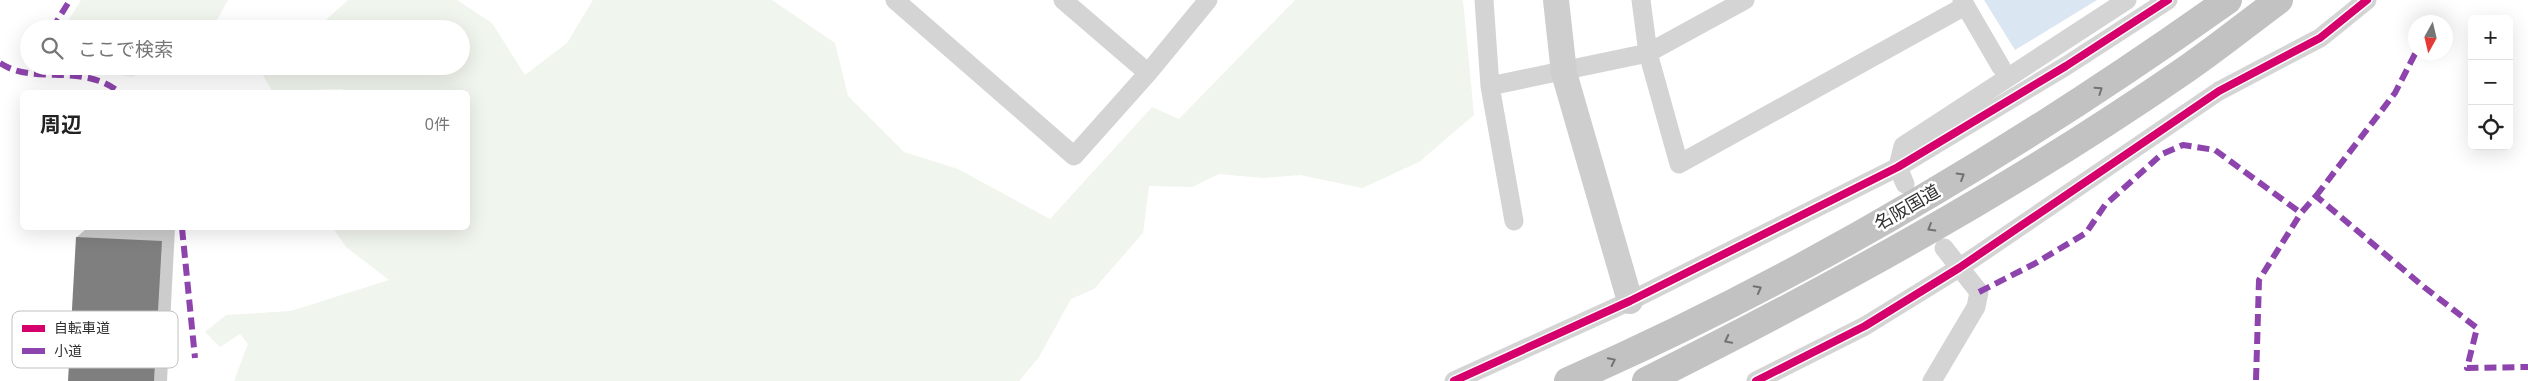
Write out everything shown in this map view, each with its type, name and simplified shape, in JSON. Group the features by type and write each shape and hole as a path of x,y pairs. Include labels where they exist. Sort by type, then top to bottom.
{"highway":[{"name":"名阪国道","path":"1568,381 1728,306 1956,179 2059,117 2228,0"},
{"name":"名阪国道","path":"1646,381 1763,322 1966,208 2080,140 2179,75 2279,0"},
{"path":"1966,208 2076,151 2227,52 2296,0"}],"street":[{"path":"895,0 1074,156 1148,73 1208,0"},
{"path":"1063,0 1148,73"},
{"path":"1484,0 1490,86 1514,221"},
{"path":"1556,0 1564,73 1630,301"},
{"path":"1641,0 1648,54 1679,164 1964,3 2001,67"},
{"path":"1490,86 1564,73 1648,54 1744,0"},
{"path":"1905,184 1898,167 1902,146 2127,0"},
{"path":"1454,381 1630,301 1898,167 2066,66 2168,0"},
{"path":"1756,381 1865,326 1959,268 2219,91 2320,38 2367,0"},
{"path":"1932,381 1976,307 1978,292 1944,248"}],"shaded area":[{"path":"81,0 228,0 217,20 69,20"},
{"path":"348,0 457,0 492,23 525,75 567,43 593,0 772,0 835,43 848,96 904,152 958,169 1050,219 1152,107 1179,119 1295,0 1463,0 1474,115 1419,162 1362,188 1300,175 1263,178 1219,174 1192,187 1149,186 1143,233 1094,289 1071,299 1039,357 1019,381 234,381 248,344 240,334 220,347 205,332 226,315 291,311 389,280 346,247 334,230 470,230 470,90 271,90 263,75 470,75 470,20 326,20"},
{"path":"1984,0 2097,0 2015,50"},
{"path":"120,75 137,75 132,77"}],"building":[{"path":"76,237 162,241 158,311 72,311"},
{"path":"69,368 155,368 154,381 68,381"}],"marked path":[{"path":"58,20 70,0"},
{"path":"2316,196 2395,93 2412,60"},
{"path":"0,63 20,71"},
{"path":"58,75 89,78 104,83 116,90"},
{"path":"1979,292 2034,264 2086,233 2105,205 2162,154 2183,145 2215,150 2301,213 2316,196 2424,287 2477,328 2467,368 2528,367"},
{"path":"2256,380 2259,280 2301,213"},
{"path":"182,230 195,358"}],"cycle path":[{"path":"1454,381 1630,301 1898,167 2066,66 2168,0"},
{"path":"1756,381 1865,326 1959,268 2219,91 2320,38 2367,0"}]}
